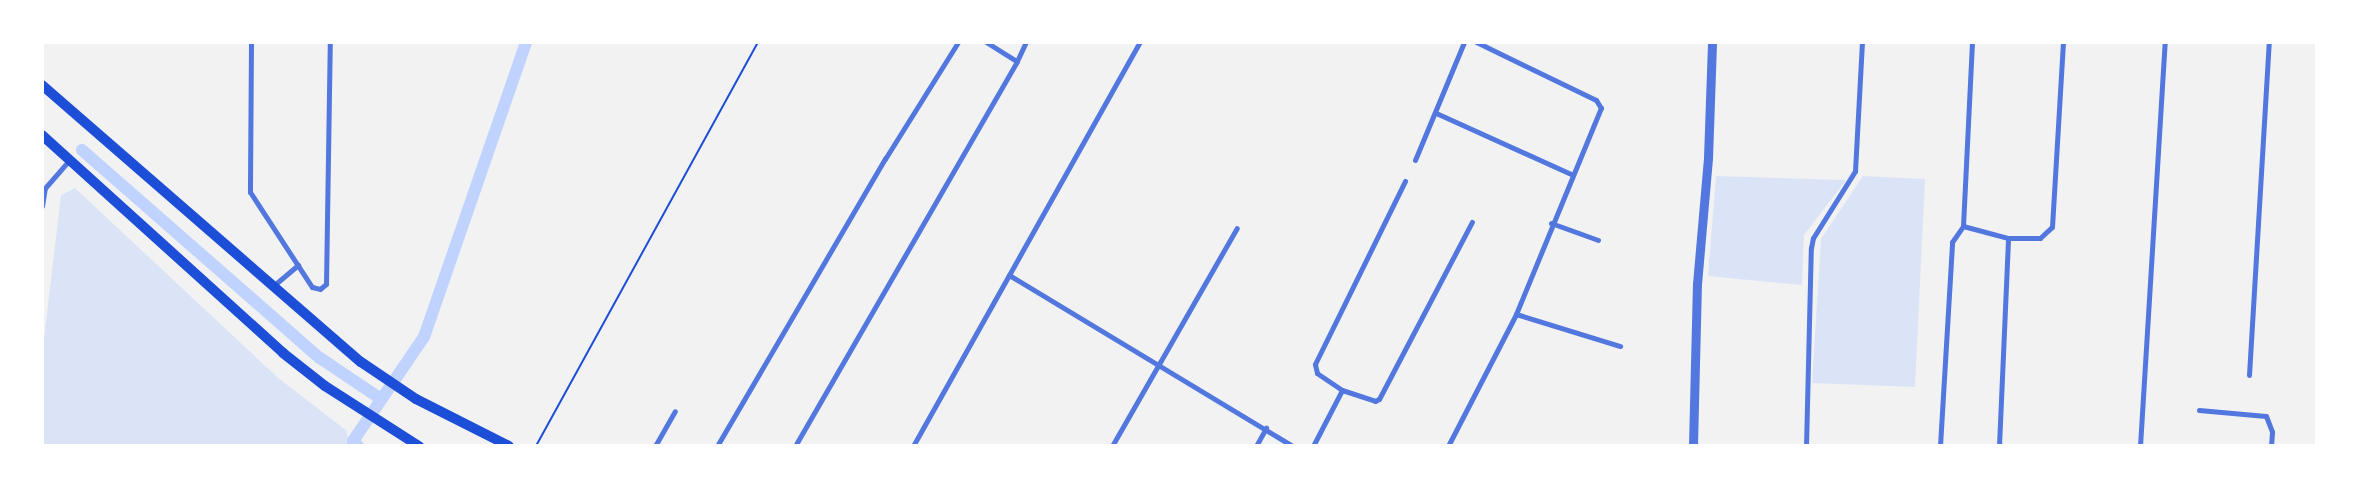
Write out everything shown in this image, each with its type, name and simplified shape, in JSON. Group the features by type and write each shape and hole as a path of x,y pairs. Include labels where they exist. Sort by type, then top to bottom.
{"main road":[{"path":"42,85 344,348 416,399 508,446"},
{"path":"42,134 283,353 325,386 419,446"}],"street":[{"path":"251,42 249,187 312,287 324,288 330,42"},
{"path":"717,446 885,159 958,42"},
{"path":"986,42 1017,61"},
{"path":"795,446 1017,61 1026,42"},
{"path":"913,446 1140,42"},
{"path":"1415,160 1464,42"},
{"path":"1448,446 1516,314 1600,104 1476,42"},
{"path":"1693,446 1697,284 1708,158 1712,42"},
{"path":"1806,446 1811,248 1813,238 1855,171 1862,42"},
{"path":"1940,446 1952,242 1964,226 1972,42"},
{"path":"1964,226 1975,231 2008,238 2040,238 2052,227 2063,42"},
{"path":"2140,446 2165,42"},
{"path":"2249,375 2269,42"},
{"path":"1436,113 1571,174"},
{"path":"42,206 44,188 69,159"},
{"path":"1405,181 1315,364 1317,373 1342,390 1375,401 1379,399 1472,222"},
{"path":"1551,223 1598,240"},
{"path":"1112,446 1237,228"},
{"path":"1999,446 2008,238"},
{"path":"272,287 298,265"},
{"path":"1009,275 1293,446"},
{"path":"1516,314 1620,346"},
{"path":"1313,446 1342,390"},
{"path":"2199,410 2266,416 2272,432 2271,446"},
{"path":"655,446 675,411"},
{"path":"1256,446 1266,428"}],"path":[{"path":"536,446 758,42"}],"shaded area":[{"path":"1716,176 1846,180 1804,235 1802,285 1708,276"},
{"path":"1863,176 1925,179 1915,387 1812,383 1821,239"},
{"path":"75,188 277,377 347,431 348,445 43,445 43,347 61,195"}],"waterway":[{"path":"358,446 353,441 424,337 526,42"},
{"path":"82,150 320,358 381,399"}]}
